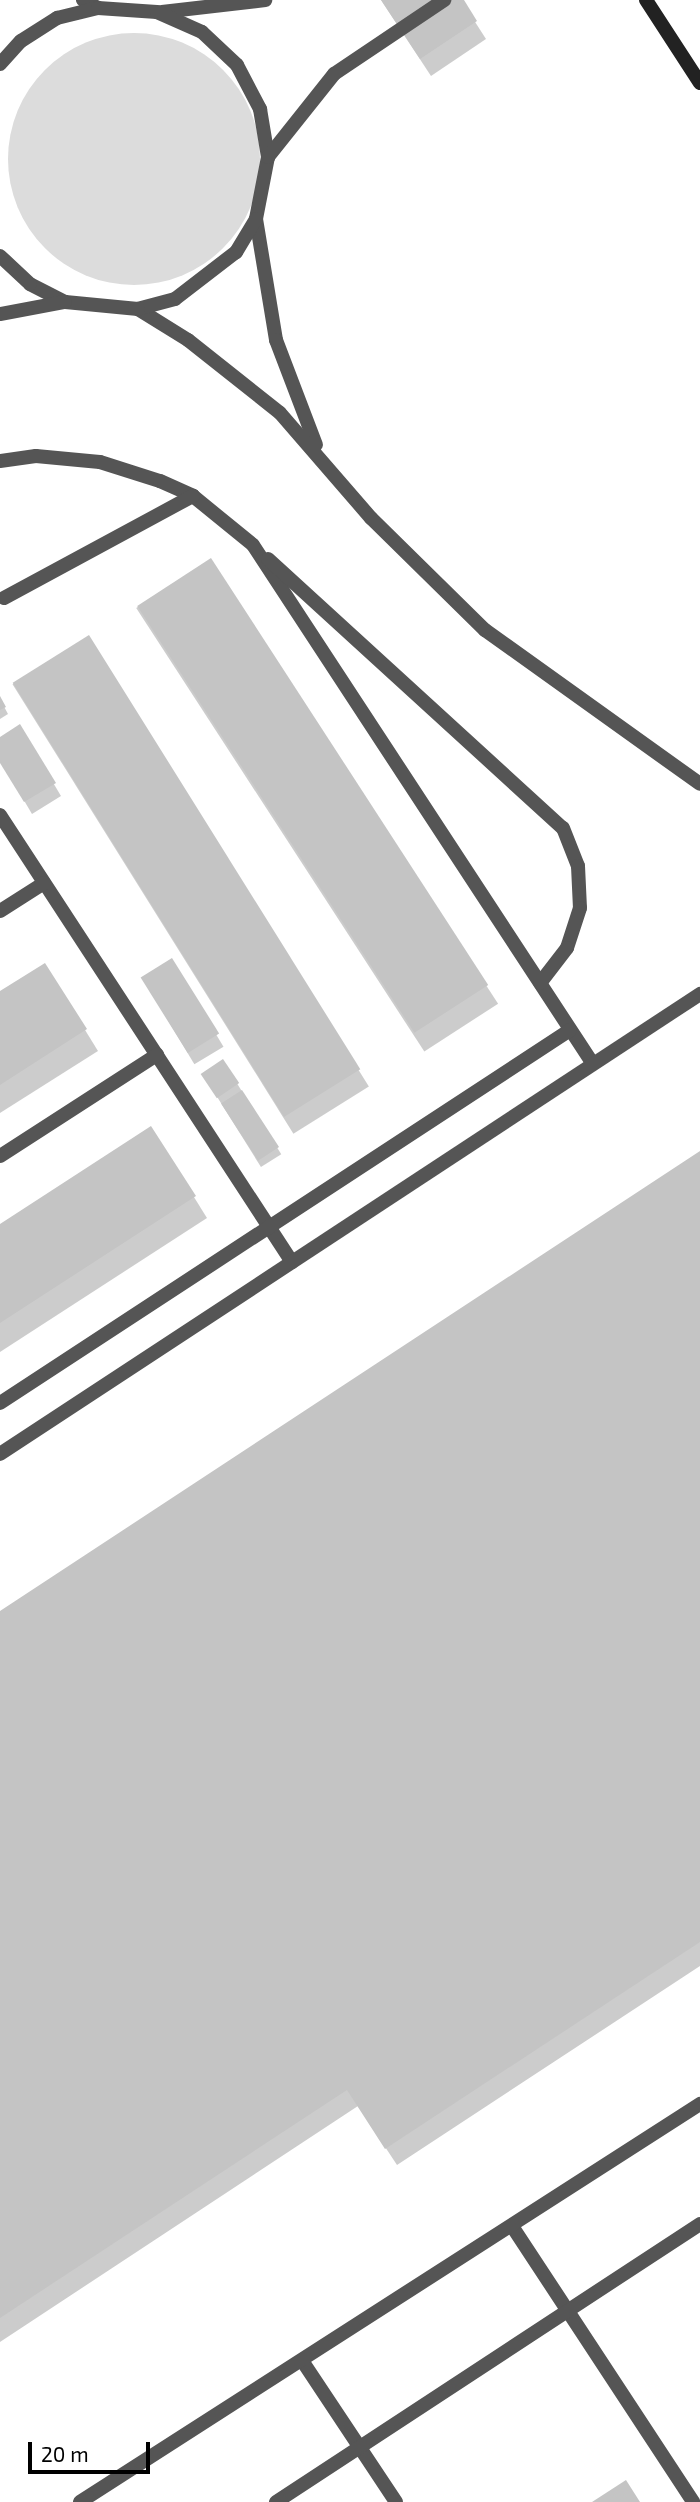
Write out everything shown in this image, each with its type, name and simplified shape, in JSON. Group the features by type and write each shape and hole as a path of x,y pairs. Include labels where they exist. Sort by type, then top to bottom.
{"street":[{"path":"83,0 98,8"},
{"path":"0,64 21,41 57,18 98,8 157,12 221,10 265,0"},
{"path":"268,157 334,74 444,0"},
{"path":"646,0 700,83"},
{"path":"138,309 208,279 236,252 256,219 268,157 260,109 237,65 202,32 157,12"},
{"path":"256,219 276,340 321,456"},
{"path":"0,256 30,284 65,302"},
{"path":"0,314 65,302 138,309 236,374 321,456 371,518 485,630 700,784"},
{"path":"0,461 36,456 100,462 193,496 253,545 563,828 578,866 580,908 567,948 540,983"},
{"path":"4,598 193,496"},
{"path":"253,545 593,1064"},
{"path":"0,815 292,1262"},
{"path":"0,911 44,883"},
{"path":"0,1454 700,994"},
{"path":"0,1403 570,1030"},
{"path":"0,1156 156,1055"},
{"path":"80,2502 100,2497 700,2104"},
{"path":"276,2502 700,2224"},
{"path":"512,2226 693,2502"},
{"path":"303,2362 396,2502"}],"shaded area":[{"path":"134,33 159,36 182,43 204,54 223,70 239,89 250,111 257,134 260,159 257,184 250,207 239,229 223,248 204,264 182,275 159,282 134,285 109,282 86,275 64,264 45,248 29,229 18,207 11,184 8,159 11,134 18,111 29,89 45,70 64,54 86,43 109,36"}],"building":[{"path":"381,0 464,0 477,21 420,59"},
{"path":"211,558 488,985 414,1033 137,606"},
{"path":"89,635 360,1069 284,1117 13,683"},
{"path":"0,696 6,707 0,710"},
{"path":"20,724 56,783 24,802 0,763 0,737"},
{"path":"172,958 219,1033 188,1053 141,978"},
{"path":"45,963 87,1029 0,1085 0,991"},
{"path":"223,1059 239,1083 217,1098 201,1074"},
{"path":"242,1090 279,1147 258,1161 221,1104"},
{"path":"151,1126 196,1196 0,1323 0,1224"},
{"path":"700,1151 700,1942 385,2149 347,2090 0,2318 0,1611"},
{"path":"626,2480 640,2502 592,2502"}]}
